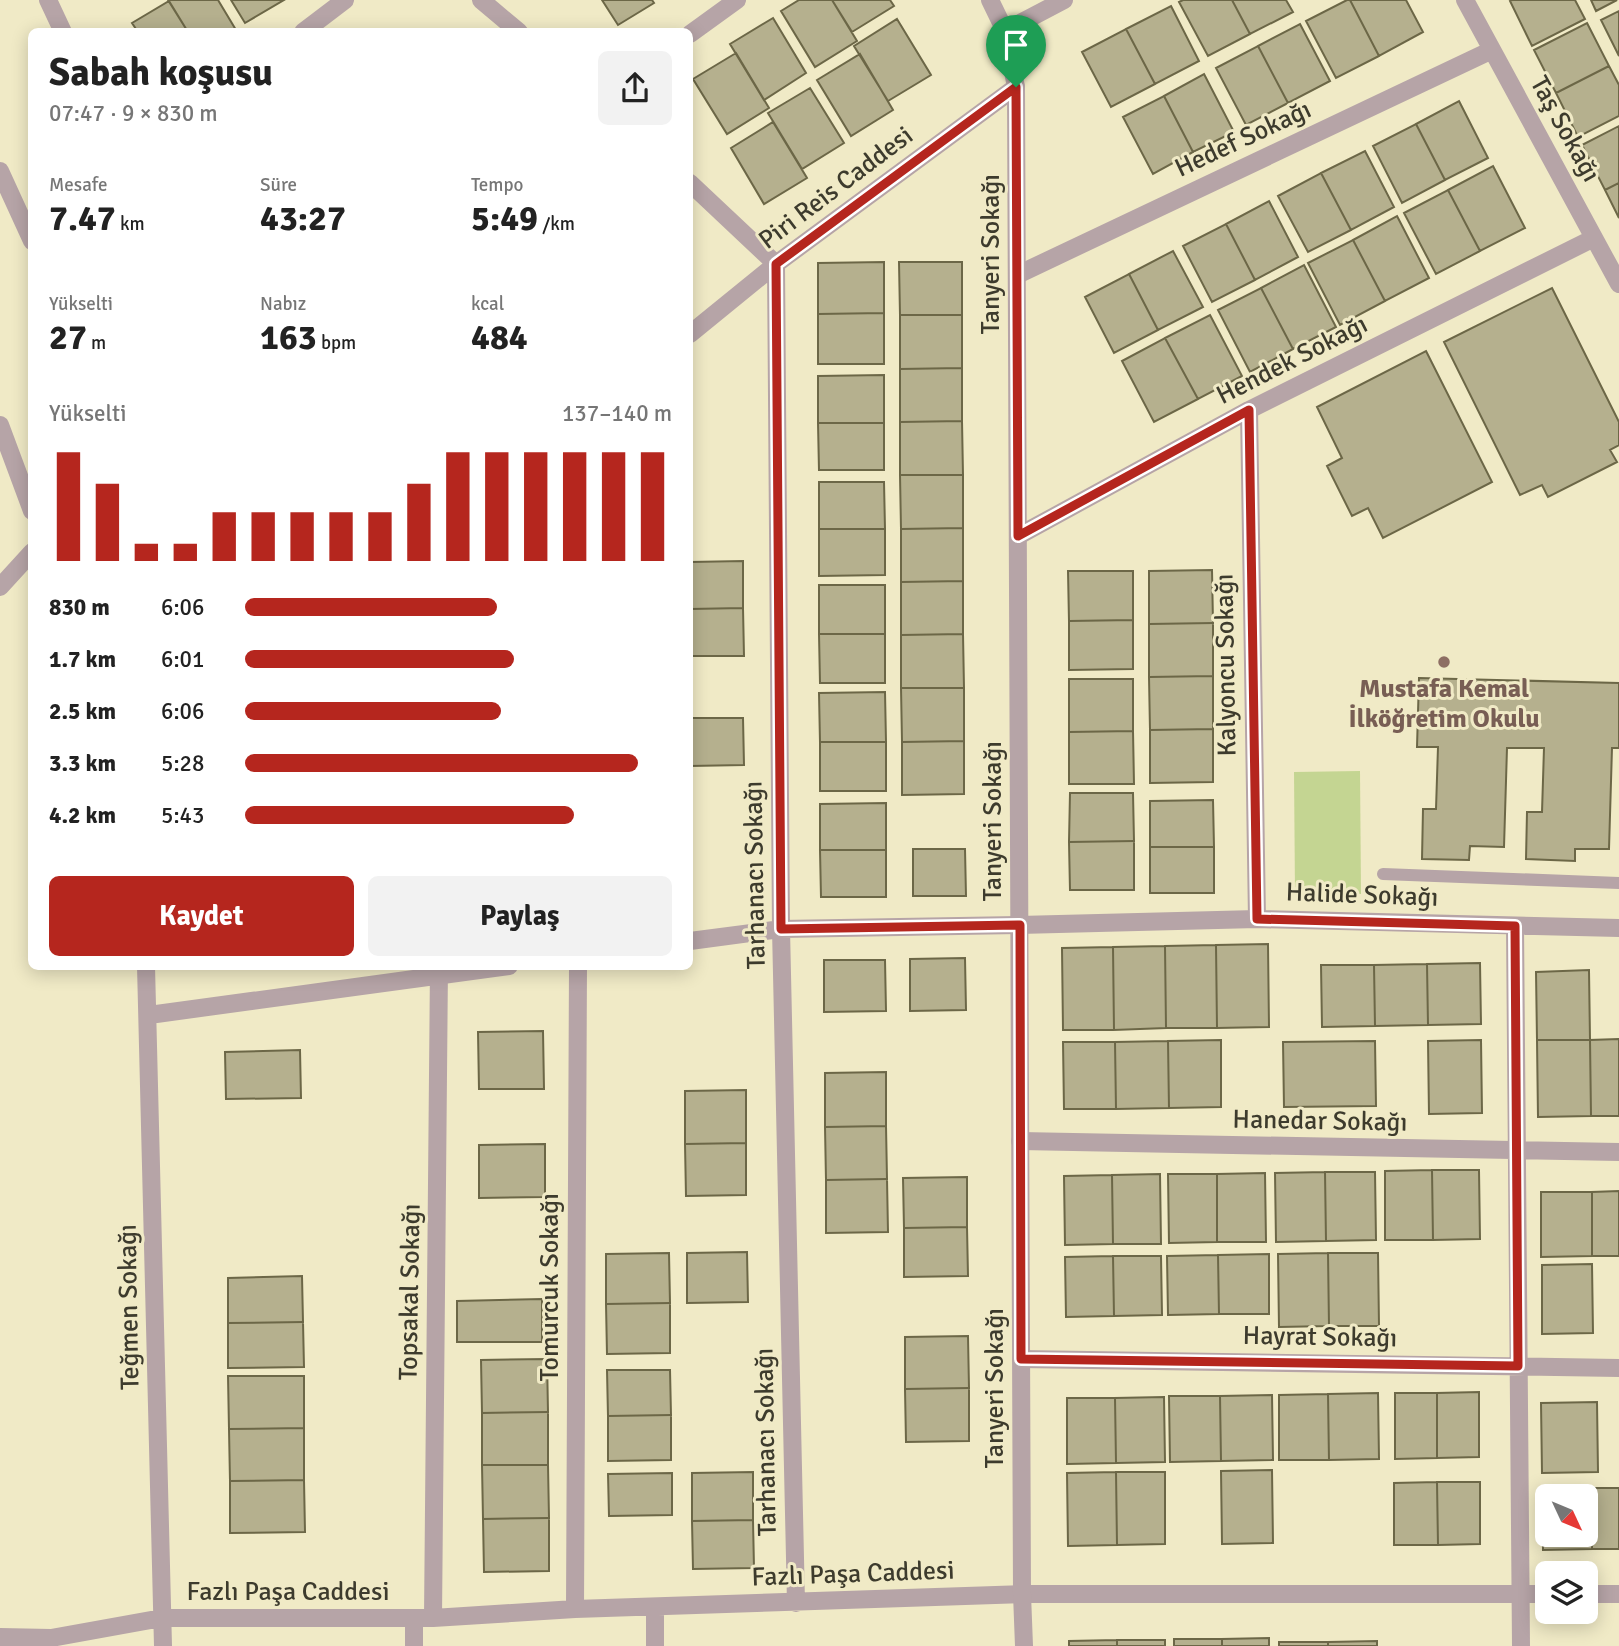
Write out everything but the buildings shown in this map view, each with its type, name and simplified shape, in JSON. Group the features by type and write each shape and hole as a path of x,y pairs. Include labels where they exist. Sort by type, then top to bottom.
{"street":[{"path":"48,0 62,28"},
{"path":"308,28 345,0"},
{"path":"481,0 514,28"},
{"path":"693,32 737,0"},
{"name":"Tanyeri Sokağı","path":"990,0 1005,31 1016,87 1024,1646"},
{"path":"1005,31 1064,0"},
{"name":"Taş Sokağı","path":"1465,0 1619,284"},
{"name":"Hedef Sokağı","path":"1017,275 1492,50"},
{"name":"Piri Reis Caddesi","path":"693,332 776,264 1016,87"},
{"path":"0,171 28,232"},
{"path":"693,186 776,264"},
{"name":"Hendek Sokağı","path":"1018,536 1249,410 1594,238"},
{"name":"Tarhanacı Sokağı","path":"776,264 781,929 796,1603"},
{"name":"Kalyoncu Sokağı","path":"1249,410 1257,919"},
{"path":"0,425 28,500"},
{"path":"0,587 28,556"},
{"name":"Halide Sokağı","path":"693,941 781,929 1257,919 1619,928"},
{"path":"1515,926 1521,1646"},
{"name":"Teğmen Sokağı","path":"146,970 163,1646"},
{"name":"Tomurcuk Sokağı","path":"575,1609 578,970"},
{"path":"149,1016 439,971"},
{"name":"Topsakal Sokağı","path":"433,1618 439,971"},
{"name":"Hanedar Sokağı","path":"1020,1141 1619,1152"},
{"name":"Hayrat Sokağı","path":"1021,1359 1619,1368"},
{"name":"Fazlı Paşa Caddesi","path":"0,1637 51,1638 162,1618 433,1618 575,1609 1022,1594 1535,1594"},
{"path":"1598,1594 1619,1594"},
{"path":"655,1607 655,1646"},
{"path":"414,1618 414,1646"}],"lane":[{"path":"1383,874 1619,883"}],"green space":[{"path":"1360,771 1361,894 1295,895 1294,772"}],"place":[{"name":"Mustafa Kemal İlköğretim Okulu","path":"1444,662"}],"route":[{"path":"1016,87 1018,536 1249,410 1257,919 1515,926 1518,1366 1021,1359 1020,925 781,929 776,264 1016,87"}]}
